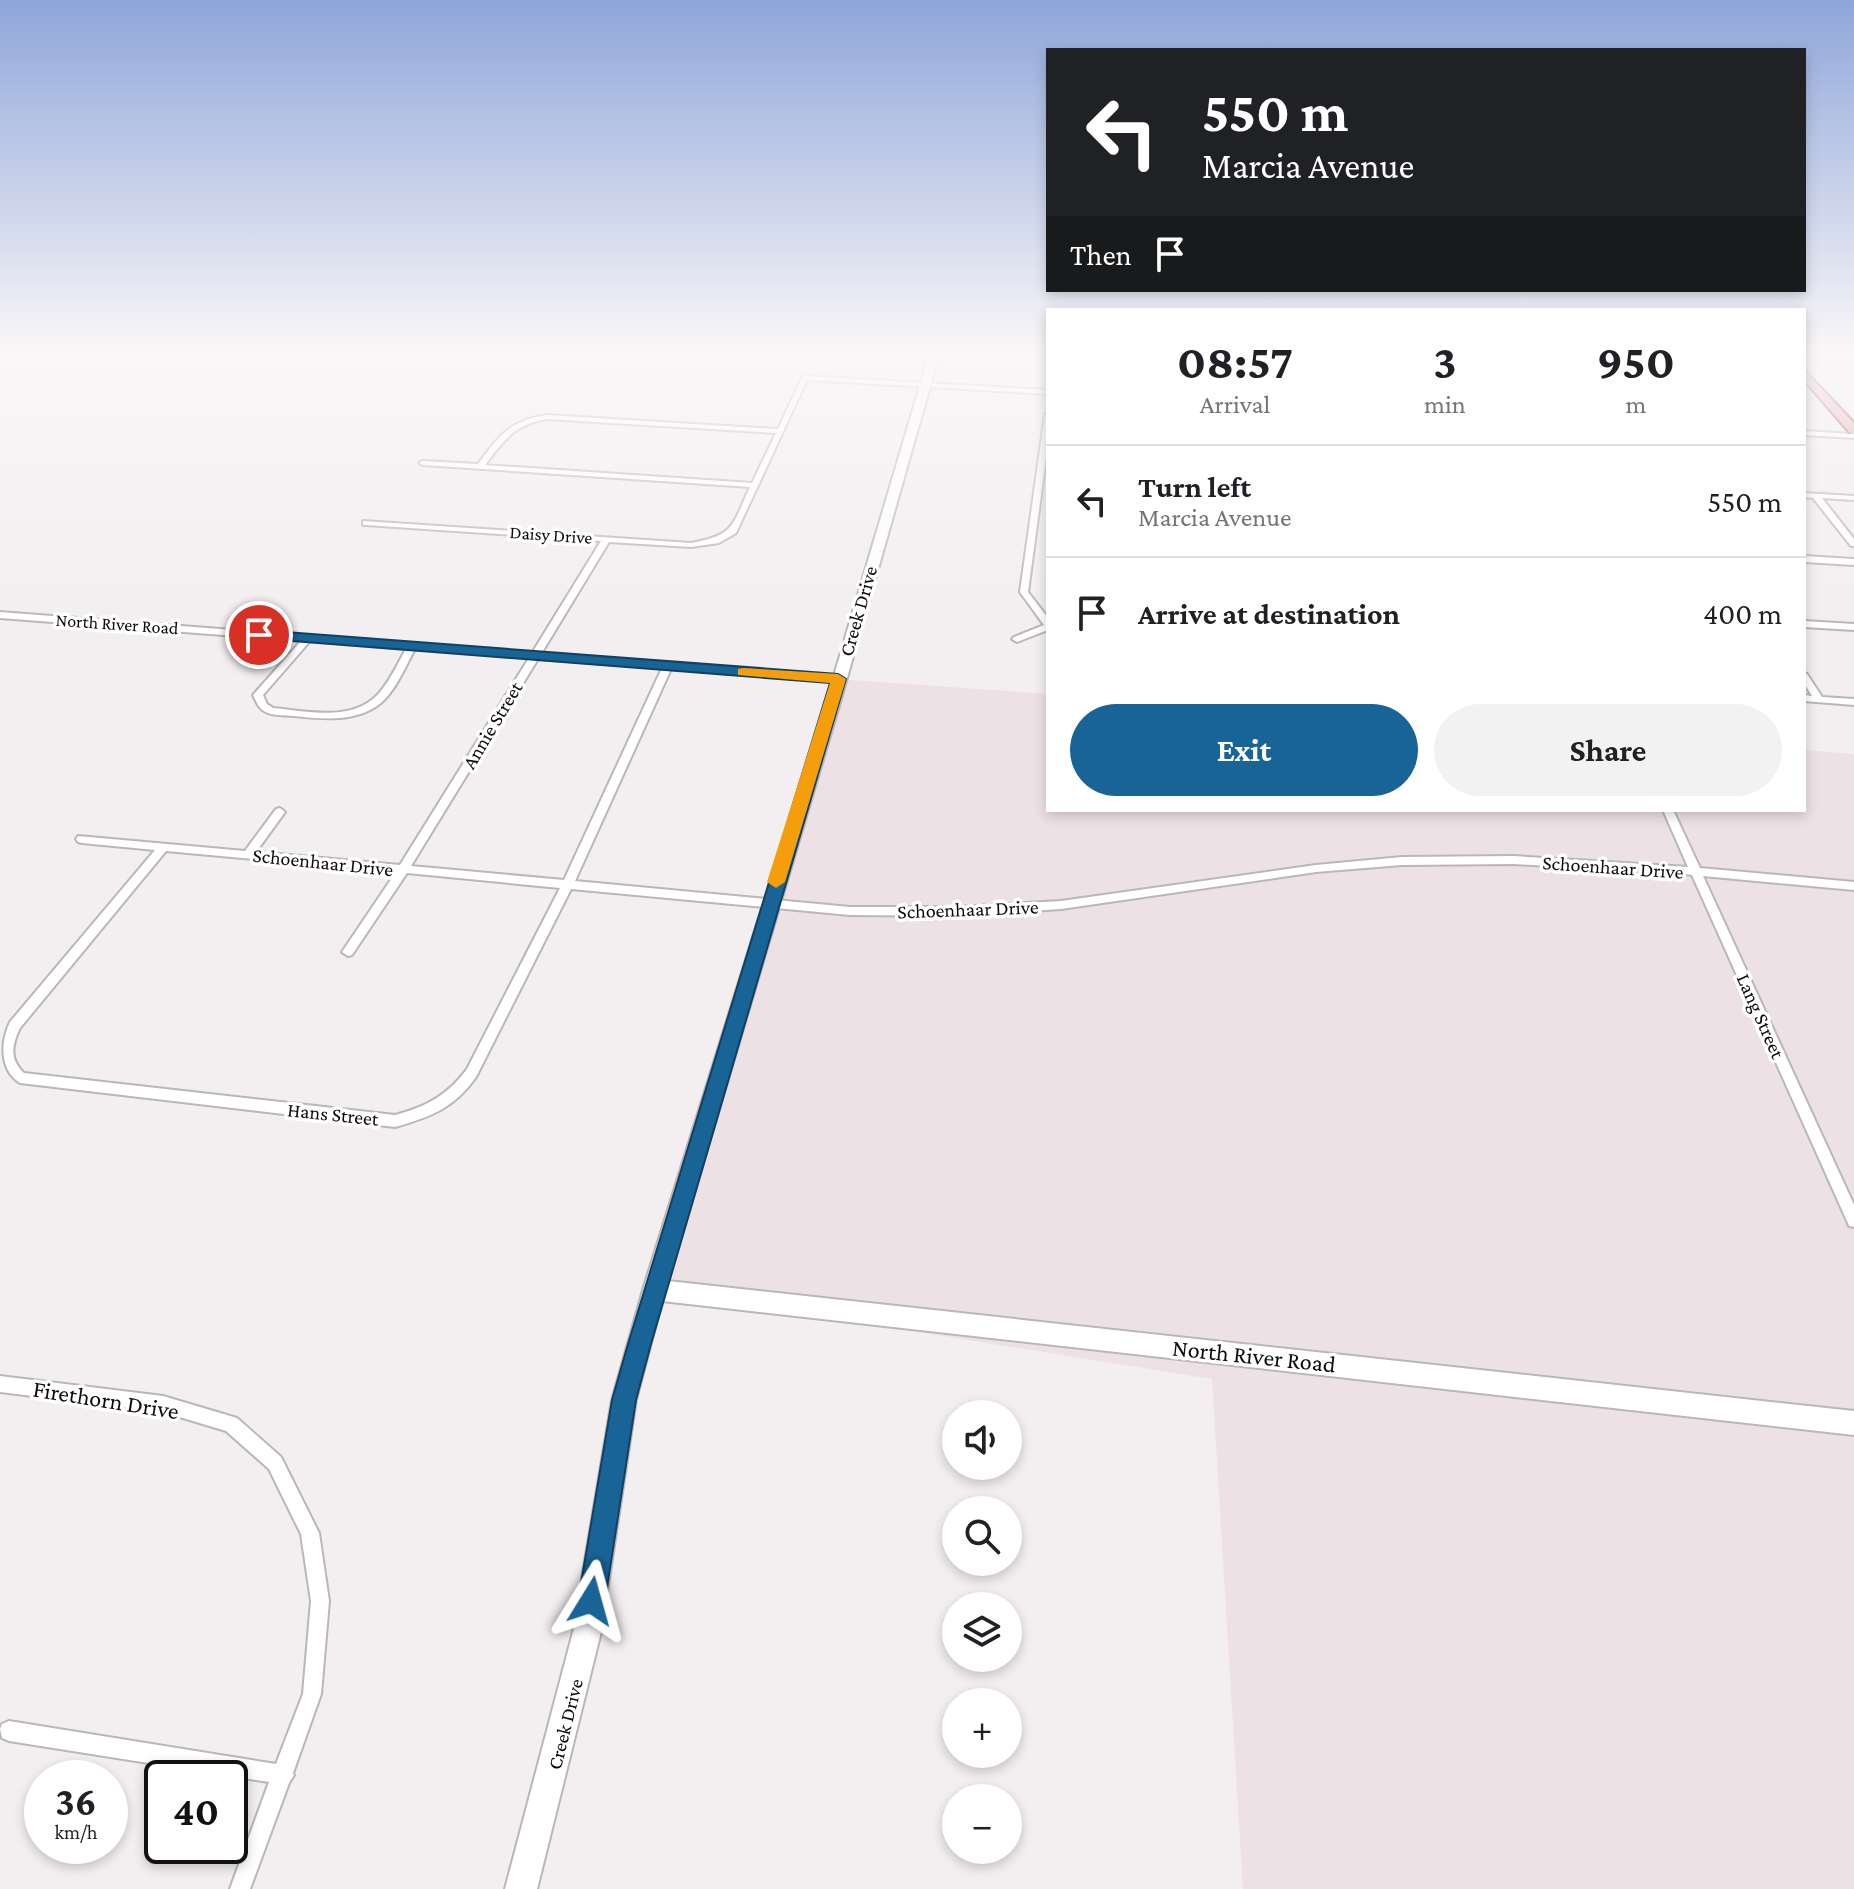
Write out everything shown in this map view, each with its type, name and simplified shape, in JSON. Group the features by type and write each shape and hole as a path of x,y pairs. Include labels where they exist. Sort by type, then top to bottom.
{"street":[{"path":"480,467 498,443"},
{"path":"423,463 754,485 774,443"},
{"name":"Creek Drive","path":"521,1889 587,1632 624,1400 654,1290 908,443"},
{"path":"1044,443 1024,592 1046,622"},
{"name":"Daisy Drive","path":"366,523 691,545 716,541 733,531 754,485"},
{"path":"1806,495 1854,498"},
{"path":"1816,496 1854,544"},
{"name":"Annie Street","path":"348,952 403,870 607,539"},
{"path":"1806,559 1854,562"},
{"name":"North River Road","path":"0,615 838,679"},
{"path":"1806,624 1854,627"},
{"path":"1017,639 1046,626"},
{"path":"307,639 258,695 263,706 270,711 339,715 361,710 379,699 412,647"},
{"name":"Hans Street","path":"163,847 15,1025 4,1053 9,1068 20,1078 395,1121 414,1117 434,1109 466,1085 567,886 668,666"},
{"path":"1806,679 1819,699"},
{"path":"1806,698 1854,702"},
{"path":"248,855 280,812"},
{"name":"Lang Street","path":"1669,812 1854,1221"},
{"name":"Schoenhaar Drive","path":"82,839 859,911 999,911 1073,904 1301,869 1406,861 1508,860 1854,886"},
{"name":"North River Road","path":"654,1290 1854,1423"},
{"name":"Firethorn Drive","path":"0,1384 163,1404 231,1424 275,1463 310,1533 320,1601 312,1694 240,1889"},
{"path":"9,1731 284,1775"}],"shaded area":[{"path":"838,679 1046,694 1046,812 1806,812 1806,750 1854,754 1854,1889 1243,1889 1212,1379 654,1290"}],"slow traffic":[{"path":"743,672 838,679 776,882"}],"route":[{"path":"259,635 838,679 639,1344 624,1400 591,1601"}]}
